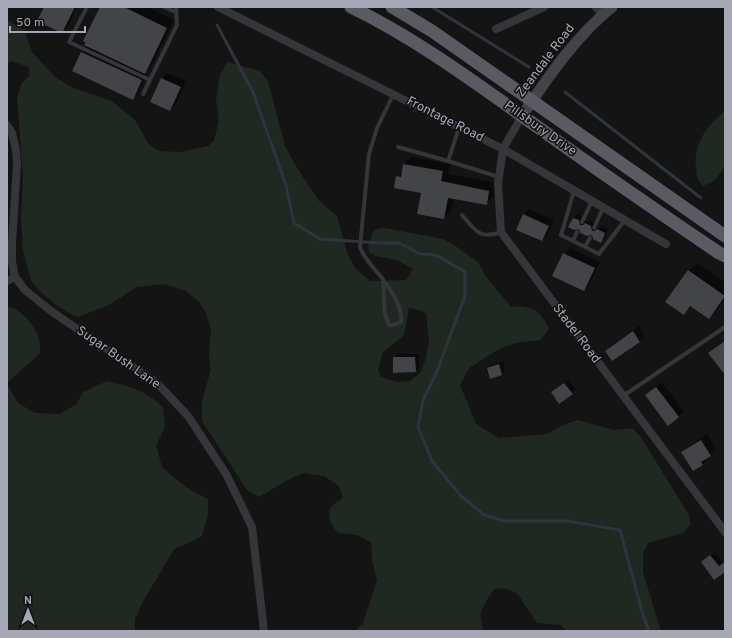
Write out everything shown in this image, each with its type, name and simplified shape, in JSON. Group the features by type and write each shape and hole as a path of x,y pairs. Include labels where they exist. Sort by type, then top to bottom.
{"highway":[{"name":"Pillsbury Drive","path":"351,7 368,15 416,44 712,249 725,256"},
{"name":"Pillsbury Drive","path":"392,7 432,30 725,236"}],"main road":[{"name":"Zeandale Road","path":"522,116 572,48 589,28 600,11 612,7"}],"street":[{"name":"Frontage Road","path":"218,7 503,150 666,244"},
{"path":"496,29 544,7"},
{"path":"500,232 498,184 503,150 522,116"},
{"path":"7,125 12,133 17,164 12,242 12,261 15,277 7,281"},
{"name":"Stadel Road","path":"500,232 725,532"},
{"name":"Sugar Bush Lane","path":"15,277 25,290 51,311 158,384 188,416 226,474 252,528 264,631"}],"lane":[{"path":"87,7 69,42 150,80"},
{"path":"164,7 176,12"},
{"path":"142,94 177,25 176,7"},
{"path":"383,280 384,314 389,325 393,325 401,322 402,318 394,296 383,280 362,254 360,247 369,154 377,128 393,95"},
{"path":"448,161 459,128"},
{"path":"398,147 499,177"},
{"path":"574,191 561,235 599,254 625,220"},
{"path":"582,222 592,201"},
{"path":"594,228 603,208"},
{"path":"462,215 478,233 490,236 500,232"},
{"path":"573,241 577,232"},
{"path":"585,247 590,238"},
{"path":"623,396 725,326"}],"shaded area":[{"path":"7,20 24,30 32,52 55,77 71,87 112,101 135,120 148,143 158,151 180,152 208,146 214,141 219,120 216,100 220,74 228,62 260,71 268,81 285,146 297,168 319,201 337,216 348,255 355,268 370,281 406,280 413,269 397,260 375,256 369,252 368,245 374,230 382,228 390,229 443,239 479,263 486,277 511,307 530,308 539,313 546,323 549,329 540,340 516,343 499,349 469,368 460,385 476,424 499,438 547,434 559,427 577,420 614,430 632,428 640,436 689,515 690,525 683,533 648,543 643,553 643,572 661,631 566,631 561,625 537,623 517,593 503,588 494,589 486,601 480,614 483,631 355,631 363,623 377,581 372,559 371,542 357,535 338,533 330,521 329,513 332,506 343,498 339,486 324,476 303,473 259,497 247,490 202,421 202,401 211,369 209,356 211,330 206,313 199,302 186,291 165,284 137,287 109,305 78,317 55,304 32,282 23,251 21,216 23,177 17,97 22,83 29,76 29,67 11,61 7,64","holes":["409,308 422,311 426,314 429,339 426,358 421,372 410,381 397,382 381,377 378,369 383,352 404,335"]},
{"path":"725,111 725,166 715,180 703,186 697,175 696,158 699,142 713,122"},
{"path":"7,306 23,314 32,324 39,340 40,353 7,383"},
{"path":"107,381 144,393 157,401 163,407 165,427 156,445 162,467 192,491 208,499 208,515 202,536 174,549 141,605 135,619 135,631 7,631 7,384 18,403 35,413 60,414 77,404 82,393"}],"building":[{"path":"44,7 75,7 62,33 37,21"},
{"path":"100,7 124,7 167,28 145,74 84,45 86,43 83,41"},
{"path":"81,52 142,80 133,100 72,71"},
{"path":"161,78 181,87 170,111 150,102"},
{"path":"403,164 443,171 441,181 489,191 487,205 448,198 444,219 417,214 421,193 394,188 396,176 401,177"},
{"path":"523,214 549,226 542,241 516,230"},
{"path":"573,218 579,220 580,225 585,223 591,226 592,231 597,229 605,233 601,243 593,239 591,235 587,236 580,233 579,229 574,230 568,227"},
{"path":"563,253 595,268 584,291 552,276"},
{"path":"688,270 725,296 709,319 690,306 684,315 665,302"},
{"path":"633,331 640,342 612,361 605,351"},
{"path":"725,341 725,375 708,353"},
{"path":"393,357 415,357 416,372 393,373"},
{"path":"499,364 502,375 490,379 487,368"},
{"path":"564,383 573,394 559,404 551,392"},
{"path":"656,387 679,417 668,426 645,395"},
{"path":"701,440 711,456 701,462 703,465 693,471 681,452"},
{"path":"710,555 719,566 725,562 725,572 714,580 701,562"}],"waterway":[{"path":"432,7 529,67"},
{"path":"217,25 253,92 286,185 294,223 320,239 399,243 420,254 436,255 465,272 465,296 436,374 423,400 418,427 432,461 461,496 484,515 505,521 567,521 620,530 643,615 649,631"},
{"path":"565,92 701,198"}]}
